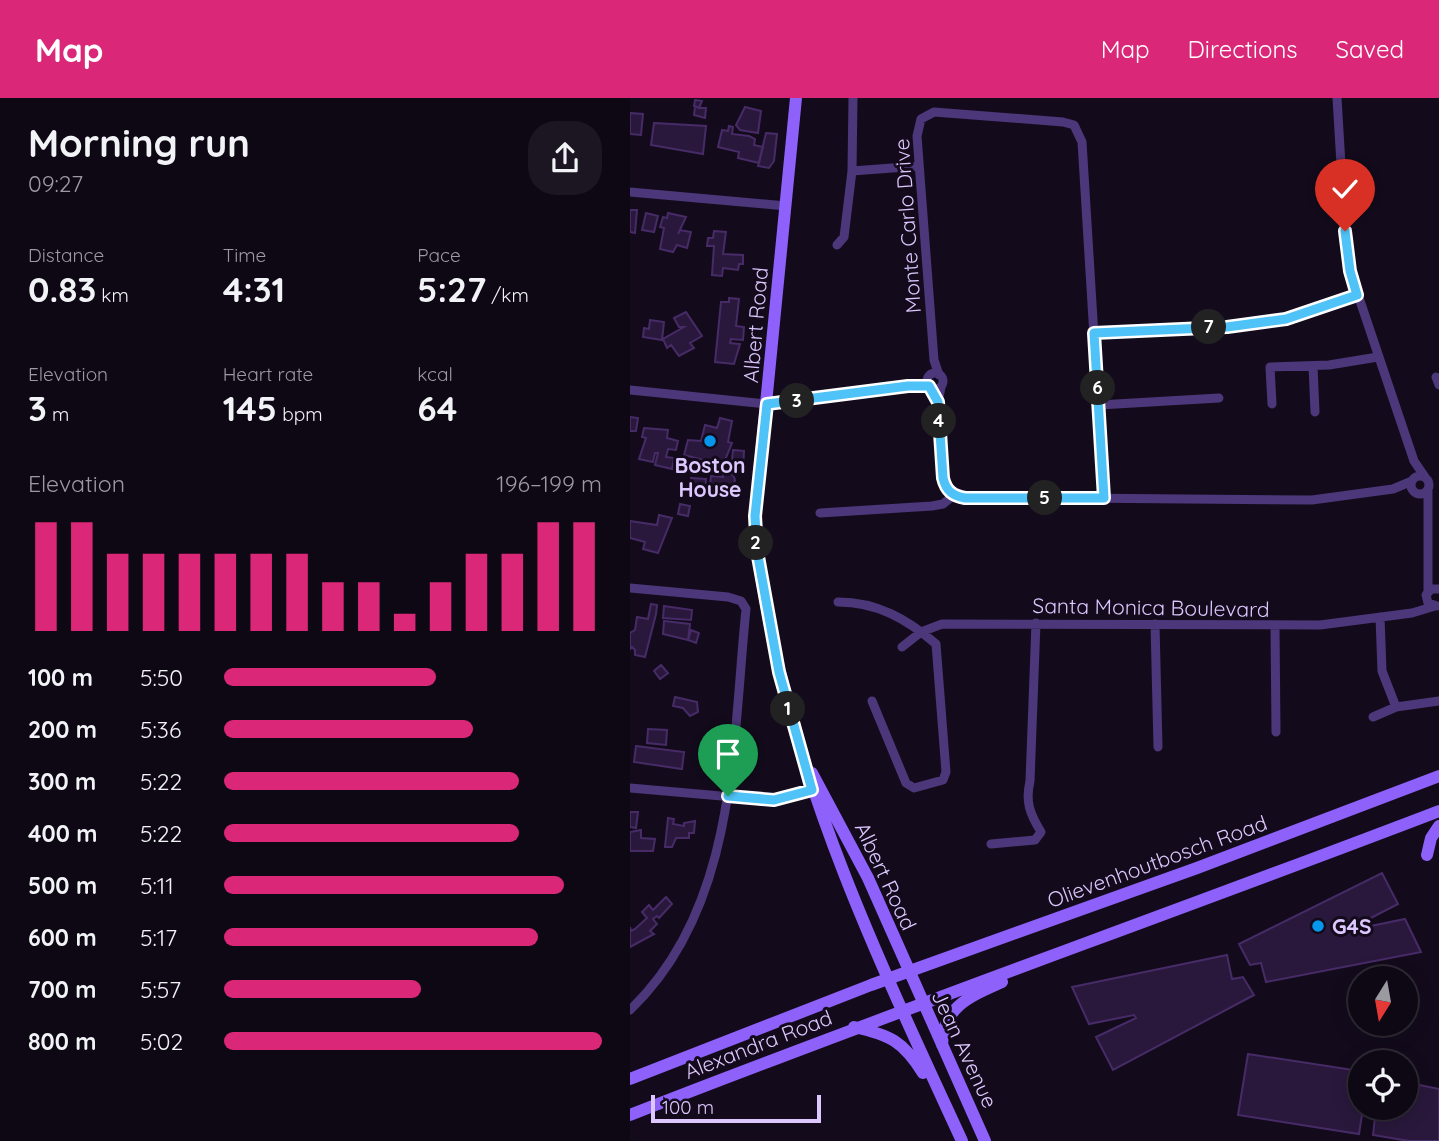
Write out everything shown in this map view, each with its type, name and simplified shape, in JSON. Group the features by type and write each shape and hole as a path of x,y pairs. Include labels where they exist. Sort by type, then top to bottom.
{"main road":[{"name":"Albert Road","path":"796,98 755,516 757,551 779,672 805,761 888,979"},
{"name":"Olievenhoutbosch Road","path":"888,979 1197,868 1439,776"},
{"name":"Albert Road","path":"816,788 868,878 909,972"},
{"path":"901,1011 1439,811"},
{"path":"1427,855 1431,838 1439,825"},
{"path":"942,1047 946,1020 959,1004 1075,948"},
{"name":"Jean Avenue","path":"909,972 988,1141"},
{"name":"Jean Avenue","path":"888,979 962,1141"},
{"name":"Alexandra Road","path":"630,1079 888,979"},
{"name":"Alexandra Road","path":"630,1115 901,1011"},
{"path":"854,1027 893,1038 905,1047 950,1114"}],"street":[{"path":"837,245 844,237 852,171 853,98"},
{"path":"1337,98 1346,241 1357,295 1414,461 1426,478 1429,575 1427,594 1428,603 1437,606"},
{"name":"Monte Carlo Drive","path":"933,381 934,360 917,130 921,118 930,112 1063,122 1078,128 1083,142 1104,498"},
{"path":"852,171 919,166"},
{"path":"630,192 786,206"},
{"path":"1094,333 1227,327 1286,319 1357,295"},
{"path":"1272,404 1270,367 1313,366 1378,357"},
{"path":"1313,366 1315,412"},
{"path":"632,391 767,404 933,381 938,402 943,478 946,487 954,495 965,498 1312,500 1414,486 1428,490 1439,485"},
{"path":"1099,405 1219,398"},
{"path":"1414,461 1414,486 1426,517"},
{"path":"1414,486 1426,478 1439,479"},
{"path":"820,513 932,506 943,504 954,495"},
{"path":"1405,613 1427,594 1439,589 1429,575"},
{"path":"630,588 728,597 741,601 746,609 728,796 710,874 694,922 668,965 630,1010"},
{"path":"838,602 863,602 883,609 921,632 938,649 946,772 943,780 914,788 906,783 872,701"},
{"name":"Santa Monica Boulevard","path":"902,647 921,632 942,624 1338,624 1437,606"},
{"path":"1380,617 1382,671 1396,707"},
{"path":"991,844 1039,837 1041,832 1028,804 1036,623"},
{"path":"1155,624 1158,747"},
{"path":"1275,626 1276,732"},
{"path":"1373,718 1396,707 1439,701"},
{"path":"630,788 774,800 816,788"}],"building":[{"path":"695,100 702,101 699,108 706,108 705,118 694,115 695,107 698,107 694,106"},
{"path":"745,107 761,111 758,133 740,130 736,125"},
{"path":"630,113 643,114 641,135 630,134"},
{"path":"654,123 706,126 703,154 651,145"},
{"path":"729,126 733,127 732,134 749,136 755,139 754,145 763,147 759,163 738,158 739,152 718,147 722,130 728,131"},
{"path":"766,133 777,134 774,161 769,168 758,166"},
{"path":"630,210 637,210 635,233 630,232"},
{"path":"646,213 658,216 654,232 642,230"},
{"path":"668,213 686,217 678,234 680,230 691,232 687,248 677,245 673,252 660,249 664,228 660,227 663,217 667,218"},
{"path":"714,231 726,232 723,254 743,255 743,264 739,264 738,270 723,268 722,276 712,275 714,246 707,246 708,238 713,238"},
{"path":"729,298 739,299 736,326 744,327 743,340 731,339 730,343 740,344 734,364 715,362 721,302 729,302"},
{"path":"686,312 702,336 690,343 694,348 679,356 671,345 667,348 663,339 684,327 679,327 674,318"},
{"path":"650,320 664,322 662,340 643,337 644,328 649,329"},
{"path":"630,417 638,418 636,431 630,431"},
{"name":"Boston House","path":"720,418 732,421 728,442 732,443 723,465 684,455 688,440 701,441 705,425 717,428"},
{"path":"644,428 668,430 667,438 678,441 676,450 668,449 666,457 674,458 672,469 655,465 658,453 655,453 653,462 639,459 646,438 642,437"},
{"path":"733,450 744,451 743,471 731,470"},
{"path":"723,472 733,475 735,480 730,495 709,493 711,476 723,477"},
{"path":"691,478 706,479 705,494 690,493"},
{"path":"680,504 690,506 688,516 678,514"},
{"path":"659,515 672,518 658,553 643,549 645,542 630,538 630,521 657,525"},
{"path":"651,604 657,605 656,614 645,657 635,655 635,650 632,647 630,649 630,633 635,630 637,617 648,619"},
{"path":"664,606 692,610 691,620 663,618"},
{"path":"664,621 690,624 688,640 663,634"},
{"path":"691,630 699,633 696,643 688,640"},
{"path":"661,665 668,673 660,679 654,671"},
{"path":"675,697 697,702 698,712 690,716 683,708 673,706"},
{"path":"648,729 667,730 666,745 647,743"},
{"path":"636,746 684,752 682,769 634,762"},
{"path":"630,812 638,812 636,828 630,827"},
{"path":"668,818 674,819 673,824 684,826 684,823 695,821 694,833 689,833 689,838 676,838 672,847 665,847"},
{"path":"641,830 641,838 655,839 653,851 630,851 630,832"},
{"name":"G4S","path":"1382,873 1398,904 1359,924 1361,928 1405,919 1421,952 1266,982 1261,963 1250,965 1239,944"},
{"path":"666,897 672,904 659,918 657,916 653,919 657,924 650,931 654,934 630,947 630,927 631,931 647,918 642,912 649,905 653,910"},
{"path":"1227,955 1232,979 1243,977 1254,995 1113,1070 1096,1037 1136,1018 1134,1015 1089,1024 1072,987"},
{"path":"1248,1054 1348,1069 1348,1120 1361,1120 1359,1134 1238,1115"},
{"path":"1418,1085 1439,1089 1439,1141 1409,1141 1373,1135 1375,1120 1418,1120"}],"place":[{"name":"Boston House","path":"710,441"},
{"name":"G4S","path":"1318,926"}],"route":[{"path":"728,796 774,800 812,790 779,672 755,534 767,404 908,386 929,386 938,402 943,478 946,487 954,495 965,498 1104,498 1094,333 1227,327 1286,319 1357,295 1350,271 1345,231"}]}
